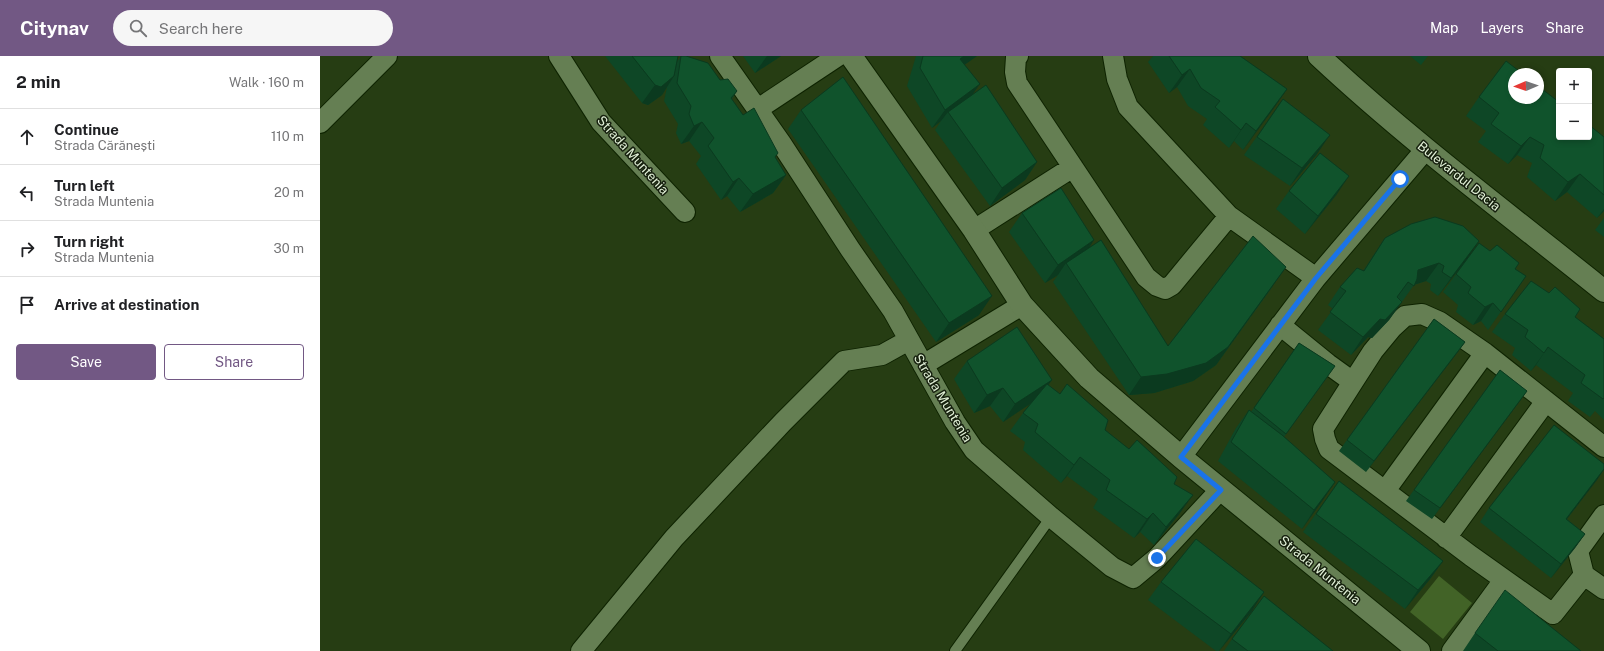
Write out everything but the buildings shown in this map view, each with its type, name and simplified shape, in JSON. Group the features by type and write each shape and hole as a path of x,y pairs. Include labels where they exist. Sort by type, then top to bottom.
{"street":[{"path":"320,123 387,56"},
{"name":"Strada Muntenia","path":"559,56 601,122 685,212"},
{"name":"Strada Muntenia","path":"720,56 758,109 850,249 893,311 955,422 974,450 1051,517 1112,567 1134,578 1157,558 1221,490"},
{"path":"758,109 838,56"},
{"name":"Strada Muntenia","path":"851,56 974,230 1022,305 1089,378 1221,490 1420,651"},
{"path":"1018,56 1016,57 1015,72 1017,83 1146,277 1157,286 1165,289 1172,286 1229,216"},
{"path":"1113,56 1117,79 1128,106 1229,216 1316,278"},
{"name":"Bulevardul Dacia","path":"1319,56 1353,88 1426,149 1604,291"},
{"path":"1181,457 1316,278 1426,149"},
{"path":"974,230 1073,167"},
{"path":"923,365 1022,305"},
{"path":"1584,575 1553,614 1446,538 1329,450 1323,429 1373,351 1392,328 1405,316 1422,314 1440,322 1485,354 1604,447"},
{"path":"1280,325 1353,382"},
{"path":"581,651 678,533 783,422 844,362 882,355 909,340"},
{"path":"1385,491 1485,354"},
{"path":"1446,538 1546,401"},
{"path":"1604,514 1578,551 1584,575 1604,589"},
{"path":"1452,651 1504,580"}],"lane":[{"path":"955,651 1051,517"}],"green space":[{"path":"1439,576 1472,603 1443,639 1410,612"}],"route":[{"path":"1157,558 1221,490 1181,457 1316,278 1400,179"}]}
